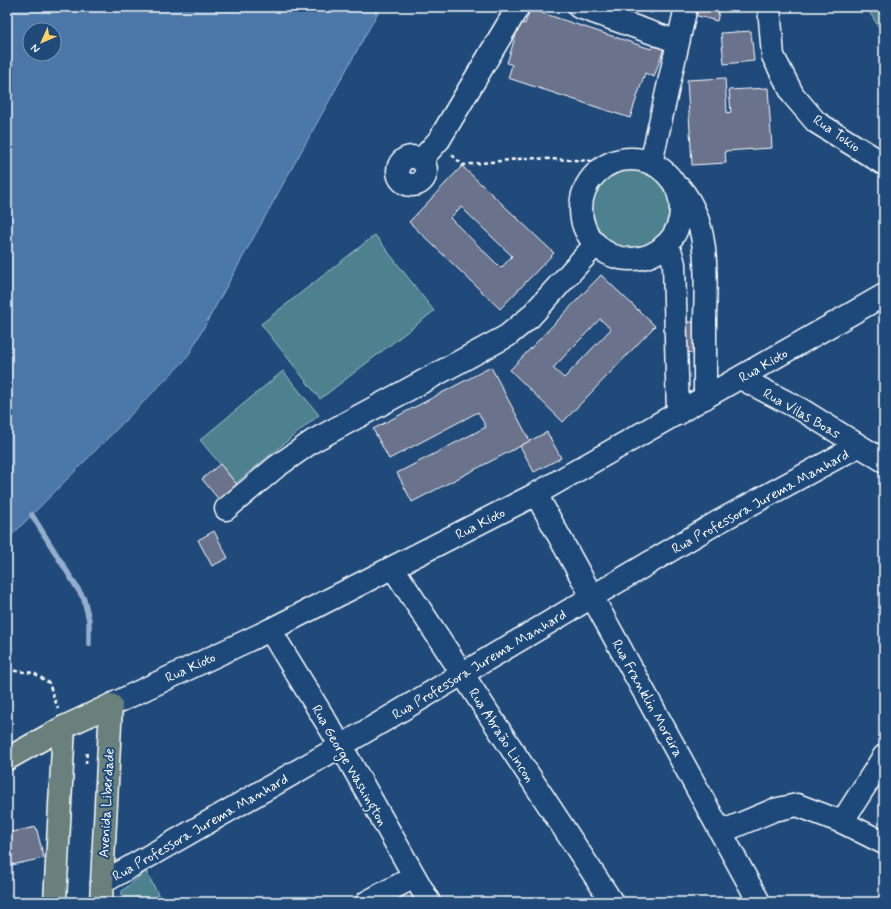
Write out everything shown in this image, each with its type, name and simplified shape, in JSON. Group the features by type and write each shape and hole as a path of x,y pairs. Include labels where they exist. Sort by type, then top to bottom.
{"main road":[{"name":"Rua Kioto","path":"7,759 64,727 111,705"},
{"name":"Avenida Liberdade","path":"101,892 111,705"},
{"path":"55,902 64,727"}],"street":[{"path":"421,160 437,143 518,7"},
{"path":"579,7 678,42"},
{"path":"651,163 686,7"},
{"name":"Rua Tokio","path":"770,7 773,56 793,95 816,122 884,164"},
{"path":"670,178 680,199 681,211 679,223 674,234 664,246 647,256 635,259 612,255 596,244 586,230 582,219 581,207 583,195 595,174 604,167 627,159 651,163 661,169 670,178 686,195 692,206 703,244 706,281 704,398"},
{"path":"226,509 276,467 313,442 507,336 530,317 596,244"},
{"path":"664,246 671,253 674,264 678,414"},
{"name":"Rua Kioto","path":"111,705 270,630 536,494 884,295"},
{"name":"Rua Vilas Boas","path":"740,378 802,410 884,461"},
{"name":"Rua Professora Jurema Manhard","path":"101,892 341,746 718,522 858,446"},
{"name":"Rua Franklin Moreira","path":"536,494 759,902"},
{"name":"Rua Abraão Lincon","path":"393,568 612,902"},
{"name":"Rua George Washington","path":"270,630 341,746 429,902"},
{"path":"842,822 884,756"},
{"path":"721,832 774,810 797,805 842,822 884,842"},
{"path":"367,902 414,877"}],"path":[{"path":"437,143 463,165 528,158 615,162"},
{"path":"7,670 34,673 49,684 64,727"}],"green space":[{"path":"866,7 884,7 884,35"},
{"path":"631,169 646,172 659,181 668,194 671,209 668,224 659,237 646,246 631,249 616,246 603,237 594,224 591,209 594,194 603,181 616,172"},
{"path":"375,235 434,311 320,399 261,324"},
{"path":"283,371 319,415 236,483 200,440"},
{"path":"146,871 162,902 122,902 122,891"}],"water":[{"path":"7,7 381,7 187,358 7,540"}],"building":[{"path":"630,7 653,7 652,13"},
{"path":"696,7 720,7 717,21 694,15"},
{"path":"530,9 651,49 653,44 664,48 654,77 645,73 630,118 508,78 512,65 507,63 520,22 525,24"},
{"path":"751,31 754,61 724,64 721,33"},
{"path":"725,78 727,113 731,112 729,90 768,88 772,148 725,151 726,163 692,165 687,80"},
{"path":"462,166 554,253 500,309 409,222","holes":["461,207 512,256 501,268 450,218"]},
{"path":"601,275 655,326 563,422 510,370","holes":["600,319 611,329 564,378 553,368"]},
{"path":"684,322 696,322 696,353 683,352"},
{"path":"491,367 530,441 412,502 397,473 486,427 478,412 389,459 373,429"},
{"path":"547,432 561,458 534,472 520,446"},
{"path":"220,464 238,486 220,501 202,479"},
{"path":"214,531 228,558 212,566 198,540"},
{"path":"36,827 44,858 7,866 7,833"},
{"path":"7,885 11,902 7,902"}],"waterway":[{"path":"32,515 84,599 89,620 89,644"}]}
